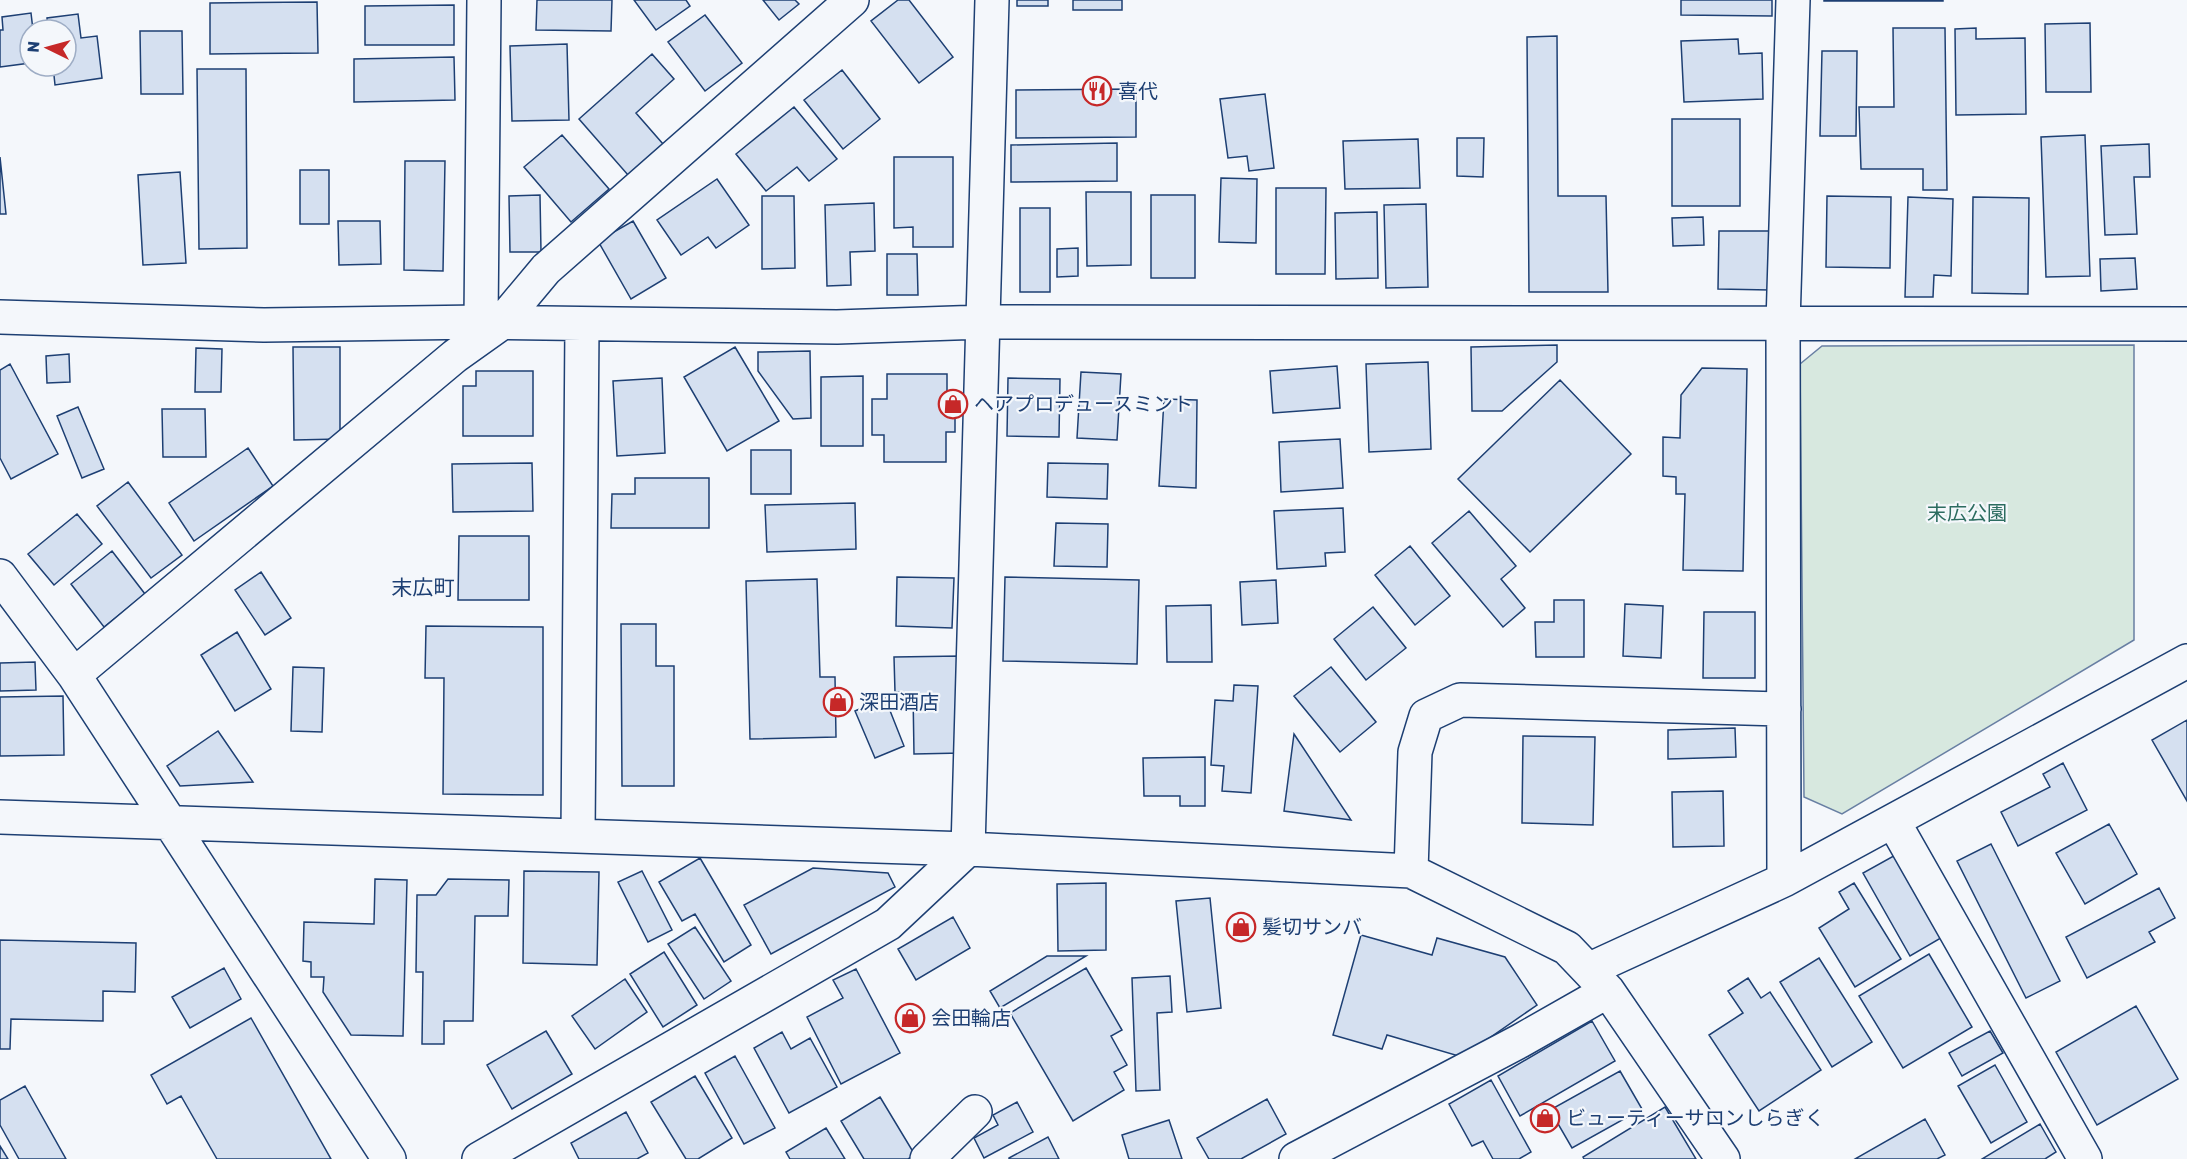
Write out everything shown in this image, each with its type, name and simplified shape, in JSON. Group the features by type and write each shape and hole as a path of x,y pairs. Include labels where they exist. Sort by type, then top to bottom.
{"street":[{"path":"484,0 490,323"},
{"path":"74,675 455,356 546,269 852,0"},
{"path":"479,1159 888,924 968,849 992,0"},
{"path":"1784,880 1783,323 1793,0"},
{"path":"0,316 264,325 490,323 837,327 983,322 2187,324"},
{"path":"578,836 582,325"},
{"path":"0,576 74,675 389,1159"},
{"path":"1296,1159 1520,1041 1598,980 2187,661"},
{"path":"1411,871 1415,752 1426,716 1460,700 1784,709"},
{"path":"0,816 968,849 1411,871 1567,948 1598,980 1723,1159"},
{"path":"1893,821 2085,1159"},
{"path":"927,1159 975,1112"}],"green space":[{"name":"末広公園","path":"2134,345 2134,640 1842,814 1804,797 1800,364 1822,346"}],"building":[{"path":"537,0 612,0 611,31 536,30"},
{"path":"634,0 686,0 690,6 656,30"},
{"path":"763,0 795,0 799,4 779,20"},
{"path":"898,0 909,0 953,57 919,83 871,21"},
{"path":"1017,0 1048,0 1048,6 1017,6"},
{"path":"1073,0 1122,0 1122,10 1073,10"},
{"path":"1681,0 1772,0 1772,16 1681,15"},
{"path":"1943,0 1943,1 1824,1"},
{"path":"317,2 318,53 210,54 210,3"},
{"path":"454,5 454,45 365,45 365,6"},
{"path":"31,13 32,18 18,18 18,65 0,67 2,17"},
{"path":"78,14 81,38 97,36 102,78 55,85 54,78 78,78 78,18 47,18"},
{"path":"705,15 742,63 705,91 668,42"},
{"path":"2090,23 2091,92 2046,92 2045,24"},
{"path":"1893,28 1945,28 1947,190 1923,190 1923,169 1861,169 1859,107 1894,107"},
{"path":"1976,28 1976,39 2025,38 2026,114 1956,115 1955,29"},
{"path":"140,31 182,31 183,94 141,94"},
{"path":"1557,36 1558,196 1606,196 1608,292 1529,292 1527,37"},
{"path":"1738,39 1739,54 1762,53 1763,99 1684,102 1681,41"},
{"path":"567,44 569,120 512,121 510,46"},
{"path":"1822,51 1857,51 1856,136 1820,136"},
{"path":"652,54 674,79 636,113 663,144 628,175 579,119"},
{"path":"454,57 455,100 354,102 354,59"},
{"path":"197,69 246,69 247,248 199,249"},
{"path":"842,70 880,119 843,149 804,100"},
{"path":"1136,89 1136,137 1016,138 1016,90"},
{"path":"1265,94 1274,168 1249,171 1247,156 1228,158 1220,99"},
{"path":"794,107 837,159 809,181 797,167 766,191 736,154"},
{"path":"1672,119 1740,119 1740,206 1672,206"},
{"path":"562,135 609,189 571,222 524,167"},
{"path":"2085,135 2090,276 2046,277 2041,137"},
{"path":"1457,138 1484,138 1483,177 1457,176"},
{"path":"1418,139 1420,188 1345,189 1343,141"},
{"path":"1117,143 1117,181 1011,182 1011,145"},
{"path":"2149,144 2150,177 2134,177 2137,234 2105,235 2101,146"},
{"path":"0,157 6,214 0,214"},
{"path":"894,157 953,157 953,247 913,247 913,227 894,228"},
{"path":"405,161 445,161 443,271 404,270"},
{"path":"300,170 329,170 329,224 300,224"},
{"path":"180,172 186,263 143,265 138,175"},
{"path":"1221,178 1257,179 1256,243 1219,242"},
{"path":"717,179 749,225 716,248 708,237 681,255 657,220"},
{"path":"1276,188 1326,188 1325,274 1276,274"},
{"path":"1086,192 1131,192 1131,265 1087,266"},
{"path":"540,195 541,252 510,252 509,196"},
{"path":"1151,195 1195,195 1195,278 1151,278"},
{"path":"762,196 794,196 795,268 762,269"},
{"path":"1827,196 1891,197 1890,268 1826,267"},
{"path":"1908,197 1953,199 1951,276 1934,275 1933,297 1905,297"},
{"path":"1973,197 2029,198 2028,294 1972,293"},
{"path":"874,203 875,251 850,252 851,285 827,286 825,205"},
{"path":"1426,204 1428,287 1386,288 1384,205"},
{"path":"1020,208 1050,208 1050,292 1020,292"},
{"path":"1377,212 1378,278 1336,279 1335,213"},
{"path":"1703,217 1704,245 1673,246 1672,218"},
{"path":"338,221 380,221 381,264 339,265"},
{"path":"633,221 666,278 631,299 598,241"},
{"path":"1719,231 1770,231 1770,290 1718,289"},
{"path":"1078,248 1078,276 1057,277 1057,249"},
{"path":"887,254 917,254 918,295 887,295"},
{"path":"2135,258 2137,289 2101,291 2100,259"},
{"path":"1557,345 1557,362 1502,411 1472,411 1471,347"},
{"path":"293,347 340,347 340,439 294,440"},
{"path":"735,347 779,421 727,451 684,377"},
{"path":"196,348 222,349 221,392 195,392"},
{"path":"810,351 811,418 793,419 758,371 758,352"},
{"path":"69,354 70,382 47,383 46,356"},
{"path":"1428,362 1431,449 1369,452 1366,364"},
{"path":"10,364 58,454 11,479 0,458 0,370"},
{"path":"1337,366 1340,408 1273,413 1270,371"},
{"path":"1702,368 1747,369 1743,571 1683,570 1685,494 1676,494 1676,477 1663,476 1663,437 1680,438 1681,395"},
{"path":"476,371 533,371 533,436 463,436 463,386 476,386"},
{"path":"1081,372 1121,374 1117,440 1077,438"},
{"path":"887,374 947,374 947,397 955,397 955,432 946,432 946,462 884,462 884,435 872,435 872,399 887,399"},
{"path":"863,376 863,446 821,446 821,377"},
{"path":"662,378 665,453 617,456 613,381"},
{"path":"1008,378 1060,379 1059,437 1007,436"},
{"path":"1560,380 1631,454 1530,552 1458,479"},
{"path":"1164,399 1197,400 1196,488 1159,486"},
{"path":"78,407 104,469 82,478 57,416"},
{"path":"162,409 205,409 206,457 163,457"},
{"path":"1340,439 1343,488 1281,492 1279,442"},
{"path":"248,448 273,486 194,541 169,503"},
{"path":"751,450 791,450 791,494 751,494"},
{"path":"532,463 533,511 453,512 452,464"},
{"path":"1048,463 1108,464 1107,499 1047,497"},
{"path":"635,478 709,478 709,528 611,528 612,494 635,494"},
{"path":"128,482 182,555 151,578 97,506"},
{"path":"855,503 856,549 767,552 765,505"},
{"path":"1343,508 1345,552 1325,553 1326,566 1277,569 1274,511"},
{"path":"1469,511 1516,566 1501,579 1525,608 1503,627 1432,543"},
{"path":"77,514 102,544 54,585 28,554"},
{"path":"1056,523 1108,524 1107,567 1054,566"},
{"path":"459,536 529,536 529,600 458,600"},
{"path":"1410,546 1450,596 1415,625 1375,575"},
{"path":"112,551 145,594 104,627 71,584"},
{"path":"261,572 291,618 265,635 235,590"},
{"path":"897,577 954,578 952,628 896,626"},
{"path":"1005,577 1139,580 1137,664 1003,661"},
{"path":"817,579 820,677 835,677 836,737 750,739 746,581"},
{"path":"1276,580 1278,623 1242,625 1240,582"},
{"path":"1554,600 1584,600 1584,657 1536,657 1535,622 1554,622"},
{"path":"1625,604 1663,606 1661,658 1623,656"},
{"path":"1211,605 1212,662 1167,662 1166,606"},
{"path":"1373,607 1406,648 1366,680 1334,639"},
{"path":"1704,612 1755,612 1755,678 1703,678"},
{"path":"621,624 656,624 656,666 674,666 674,786 622,786"},
{"path":"426,626 543,627 543,795 443,794 444,678 425,678"},
{"path":"237,632 271,689 235,711 201,655"},
{"path":"961,656 962,753 914,754 913,692 895,692 894,657"},
{"path":"35,662 36,690 0,691 0,663"},
{"path":"293,667 324,668 322,732 291,731"},
{"path":"1331,667 1376,722 1340,752 1294,696"},
{"path":"1234,685 1258,686 1251,793 1222,791 1224,766 1211,765 1215,700 1233,701"},
{"path":"63,696 64,755 0,756 0,697"},
{"path":"885,698 904,746 875,758 855,711"},
{"path":"2187,720 2187,801 2152,740"},
{"path":"1735,728 1736,757 1668,759 1668,730"},
{"path":"218,731 253,782 180,786 167,766"},
{"path":"1294,734 1351,820 1284,811"},
{"path":"1523,736 1595,737 1593,825 1522,823"},
{"path":"1205,757 1205,806 1180,806 1180,796 1144,796 1143,758"},
{"path":"2063,763 2087,810 2018,846 2001,812 2050,787 2043,774"},
{"path":"1723,791 1724,846 1673,847 1672,792"},
{"path":"2109,824 2137,874 2085,904 2056,853"},
{"path":"1991,844 2060,981 2026,998 1957,861"},
{"path":"1899,853 1946,935 1910,956 1863,873"},
{"path":"700,858 751,945 724,962 695,914 682,921 659,882"},
{"path":"813,868 888,873 895,887 771,954 744,905"},
{"path":"524,871 599,872 597,965 523,963"},
{"path":"642,871 672,930 648,942 618,882"},
{"path":"375,879 407,880 403,1036 351,1035 323,992 324,977 311,977 311,962 303,961 304,922 374,924"},
{"path":"448,879 509,880 508,916 475,916 473,1021 444,1021 444,1044 422,1044 423,972 416,972 417,895 436,895"},
{"path":"1106,883 1106,950 1058,951 1057,884"},
{"path":"1854,883 1901,959 1855,987 1819,928 1849,909 1839,892"},
{"path":"2159,888 2175,918 2149,932 2155,942 2087,978 2066,937"},
{"path":"1210,898 1221,1008 1187,1012 1176,901"},
{"path":"953,917 970,948 916,980 898,949"},
{"path":"695,927 731,981 704,999 668,944"},
{"path":"1361,935 1432,955 1437,938 1505,957 1537,1005 1462,1057 1387,1035 1382,1049 1333,1035"},
{"path":"0,940 136,943 135,992 103,991 103,1021 11,1019 10,1049 0,1049"},
{"path":"664,952 697,1005 663,1027 630,974"},
{"path":"1929,954 1972,1027 1903,1068 1859,996"},
{"path":"1047,956 1086,956 1000,1008 990,991"},
{"path":"1819,958 1872,1042 1832,1067 1780,982"},
{"path":"224,968 241,999 190,1028 172,997"},
{"path":"1086,968 1122,1030 1111,1036 1127,1065 1114,1072 1124,1090 1073,1121 1010,1013"},
{"path":"856,969 900,1053 841,1084 807,1017 843,998 833,980"},
{"path":"1170,976 1172,1012 1157,1013 1160,1090 1136,1091 1132,978"},
{"path":"1748,978 1761,998 1770,992 1821,1070 1759,1111 1709,1035 1743,1013 1728,991"},
{"path":"625,979 647,1012 595,1049 572,1016"},
{"path":"2136,1006 2178,1079 2097,1125 2056,1052"},
{"path":"251,1018 331,1159 217,1159 181,1096 167,1104 151,1075"},
{"path":"1592,1021 1615,1061 1520,1116 1498,1076"},
{"path":"546,1031 572,1074 512,1109 487,1065"},
{"path":"1990,1031 2003,1053 1962,1076 1949,1053"},
{"path":"782,1032 791,1049 810,1038 837,1087 789,1113 754,1048"},
{"path":"735,1056 775,1128 744,1144 705,1073"},
{"path":"1995,1065 2027,1122 1991,1143 1958,1086"},
{"path":"1620,1071 1642,1109 1572,1148 1550,1110"},
{"path":"695,1076 732,1138 698,1159 686,1159 651,1102"},
{"path":"1491,1080 1531,1152 1519,1159 1493,1159 1483,1141 1472,1146 1449,1104"},
{"path":"25,1086 66,1159 19,1159 0,1125 0,1100"},
{"path":"880,1097 915,1155 908,1159 864,1159 841,1121"},
{"path":"1267,1099 1286,1134 1241,1159 1209,1159 1197,1138"},
{"path":"1017,1102 1033,1132 984,1158 974,1138 998,1125 993,1115"},
{"path":"1665,1107 1696,1159 1584,1159 1583,1157"},
{"path":"626,1112 648,1153 637,1159 579,1159 571,1143"},
{"path":"1925,1119 1945,1155 1937,1159 1855,1159"},
{"path":"1169,1120 1182,1159 1129,1159 1122,1135"},
{"path":"2040,1124 2056,1152 2045,1159 1982,1159"},
{"path":"826,1128 845,1159 790,1159 786,1152"},
{"path":"1048,1137 1059,1159 1009,1159 1009,1158"},
{"path":"0,1146 8,1159 0,1159"}],"place":[{"name":"喜代","path":"1097,91"},
{"name":"ヘアプロデュースミント","path":"953,404"},
{"name":"深田酒店","path":"838,702"},
{"name":"髪切サンバ","path":"1241,927"},
{"name":"会田輪店","path":"910,1018"},
{"name":"ビューティーサロンしらぎく","path":"1545,1118"}],"district":[{"name":"末広町","path":"423,587"}]}
